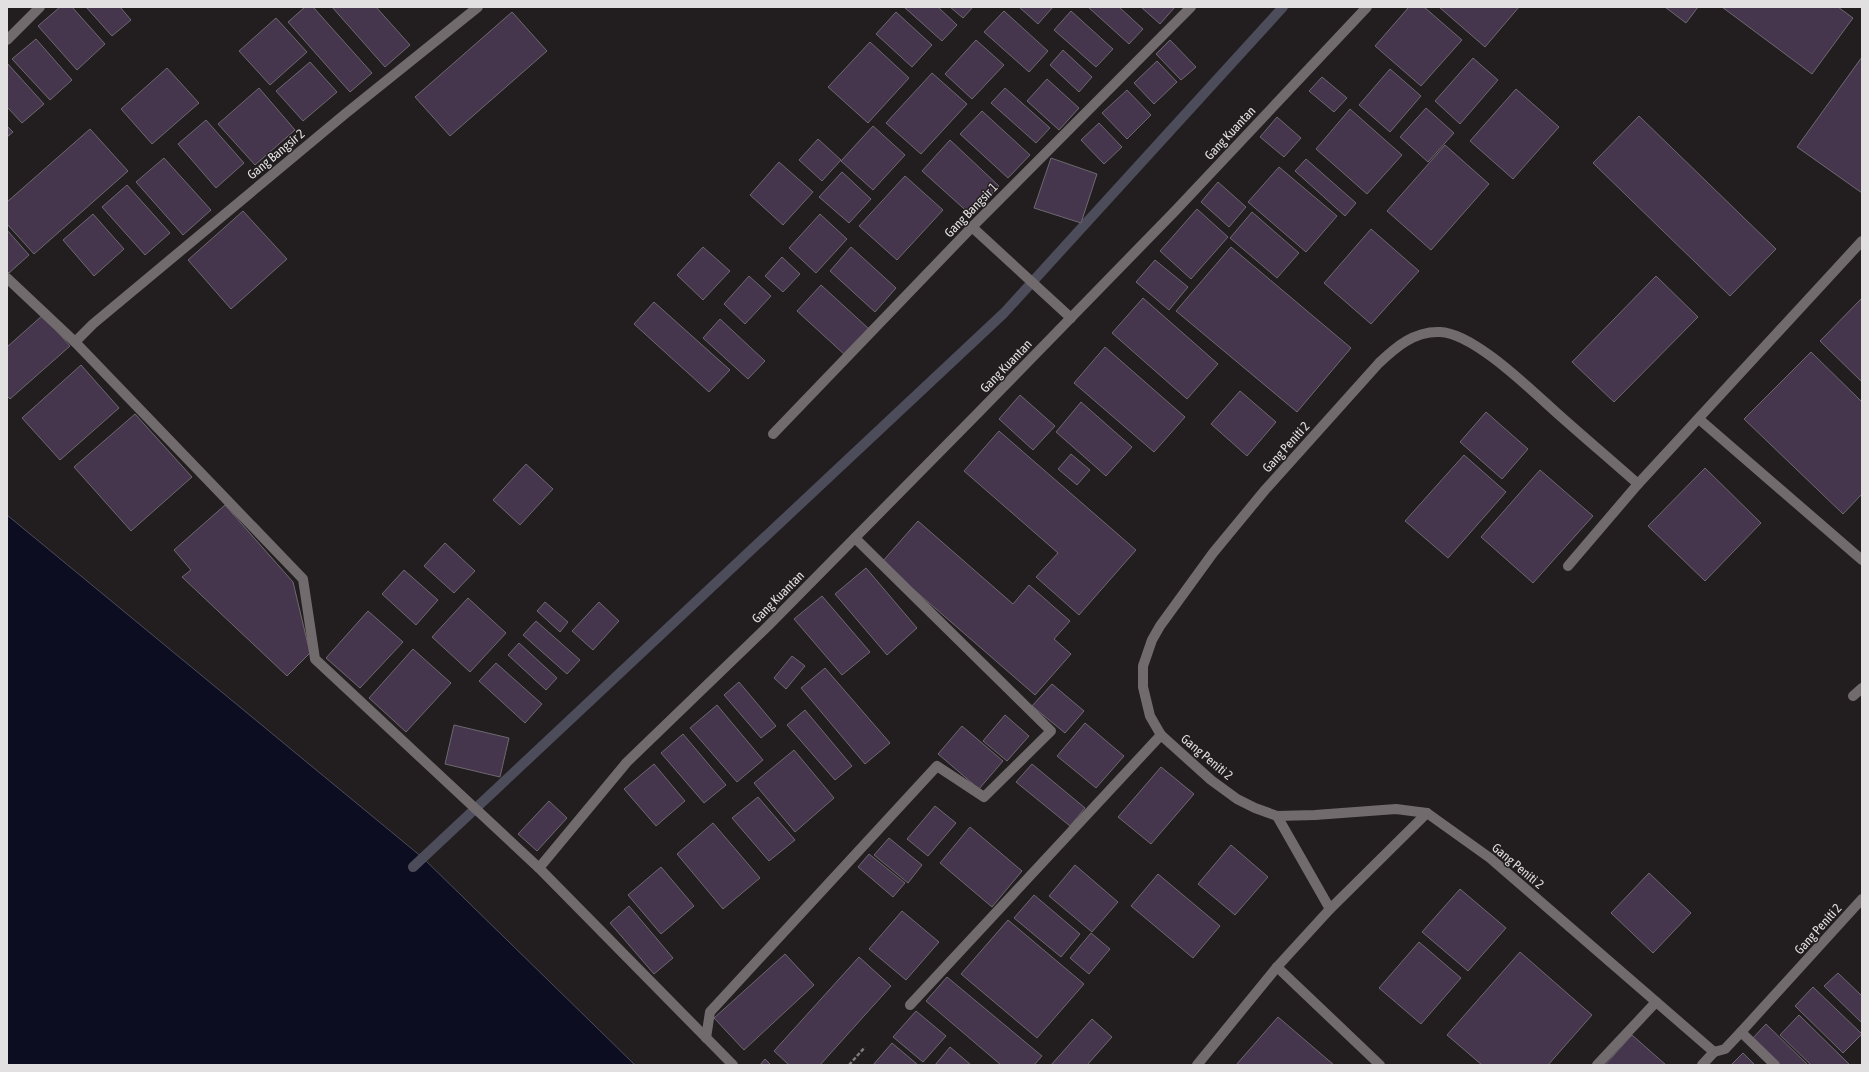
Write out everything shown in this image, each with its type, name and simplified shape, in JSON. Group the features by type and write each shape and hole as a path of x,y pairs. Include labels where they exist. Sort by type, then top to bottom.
{"street":[{"path":"7,40 40,7"},
{"name":"Gang Bangsir 2","path":"75,342 93,324 345,114 478,7"},
{"name":"Gang Bangsir 1","path":"774,434 972,227 1191,7"},
{"name":"Gang Kuantan","path":"539,868 627,762 768,626 1071,318 1175,211 1367,7"},
{"path":"972,227 1071,318"},
{"path":"1568,566 1638,484 1862,241"},
{"path":"7,278 75,342 303,579 315,659 539,868 732,1065"},
{"name":"Gang Peniti 2","path":"1638,484 1510,372 1469,342 1456,336 1440,332 1409,338 1397,346 1379,363 1265,490 1213,553 1158,631 1145,656 1142,676 1144,693 1150,716 1161,735 1211,780 1237,799 1255,808 1277,816 1316,815 1396,808 1427,813 1490,858 1714,1052 1725,1049 1862,899"},
{"path":"1698,419 1862,560"},
{"path":"706,1038 710,1012 937,766 984,797 1051,731 855,538"},
{"path":"1853,696 1862,688"},
{"path":"910,1005 1161,735"},
{"path":"1197,1065 1277,967 1330,909 1427,813"},
{"path":"1277,816 1330,909"},
{"path":"1277,967 1380,1065"},
{"path":"1597,1065 1656,1002"},
{"path":"1741,1032 1775,1065"},
{"path":"1702,1065 1714,1052"}],"path":[{"path":"849,1065 865,1046"}],"water":[{"path":"7,515 423,858 635,1065 7,1065"}],"building":[{"path":"60,7 72,7 105,44 77,70 38,26"},
{"path":"86,7 120,7 131,20 112,36"},
{"path":"305,7 313,7 372,73 350,92 288,22"},
{"path":"332,7 376,7 410,45 385,67"},
{"path":"904,7 938,7 957,25 942,41"},
{"path":"950,7 973,7 963,18"},
{"path":"1019,7 1053,7 1038,24"},
{"path":"1088,7 1119,7 1143,29 1129,44"},
{"path":"1141,7 1175,7 1160,24"},
{"path":"1409,7 1424,7 1462,40 1421,86 1375,46"},
{"path":"1439,7 1519,7 1485,47"},
{"path":"1665,7 1698,7 1686,23"},
{"path":"1722,7 1838,7 1853,18 1812,74"},
{"path":"1004,11 1048,51 1029,72 984,32"},
{"path":"1071,11 1113,49 1096,67 1054,30"},
{"path":"512,12 547,51 450,136 415,97"},
{"path":"896,12 932,45 912,67 876,34"},
{"path":"276,18 307,52 270,85 239,51"},
{"path":"36,39 72,80 50,100 12,59"},
{"path":"976,40 1004,65 972,99 945,74"},
{"path":"1170,40 1196,67 1181,80 1156,54"},
{"path":"870,42 909,78 868,123 828,87"},
{"path":"1063,50 1092,77 1079,92 1050,65"},
{"path":"1862,57 1862,193 1797,147"},
{"path":"1473,58 1498,80 1460,124 1435,101"},
{"path":"1157,61 1177,82 1154,104 1134,83"},
{"path":"310,62 337,92 303,121 276,91"},
{"path":"7,63 44,104 22,123 7,107"},
{"path":"167,68 199,103 152,144 121,109"},
{"path":"1390,69 1421,96 1390,132 1359,105"},
{"path":"932,73 967,104 921,154 886,123"},
{"path":"1322,77 1347,98 1334,112 1309,91"},
{"path":"1047,79 1079,108 1059,130 1027,101"},
{"path":"259,88 295,130 255,165 218,124"},
{"path":"1005,88 1050,128 1036,143 991,103"},
{"path":"1516,89 1559,127 1513,179 1470,141"},
{"path":"1127,90 1151,115 1127,139 1102,113"},
{"path":"1426,108 1454,133 1428,162 1400,137"},
{"path":"1350,109 1402,155 1367,194 1316,149"},
{"path":"982,111 1030,155 1008,178 960,134"},
{"path":"1639,116 1776,249 1730,296 1593,163"},
{"path":"1277,117 1301,138 1284,157 1260,137"},
{"path":"206,120 244,163 216,188 178,144"},
{"path":"1099,123 1122,147 1104,164 1081,140"},
{"path":"7,126 13,132 7,137"},
{"path":"873,126 905,155 873,190 841,161"},
{"path":"90,129 128,171 34,254 7,224 7,202"},
{"path":"818,139 841,160 822,181 799,160"},
{"path":"950,140 999,186 972,216 922,171"},
{"path":"1445,145 1489,184 1431,250 1387,211"},
{"path":"164,158 211,210 183,235 136,182"},
{"path":"1051,158 1097,174 1081,223 1034,208"},
{"path":"1306,159 1356,203 1345,216 1295,171"},
{"path":"779,162 813,192 783,225 750,195"},
{"path":"1279,167 1337,216 1306,252 1248,202"},
{"path":"842,172 871,199 849,223 819,197"},
{"path":"905,176 943,210 897,260 859,226"},
{"path":"1218,182 1246,207 1229,227 1201,202"},
{"path":"127,185 170,233 145,255 102,207"},
{"path":"1197,209 1228,237 1191,279 1160,251"},
{"path":"243,211 287,259 231,309 188,260"},
{"path":"1252,212 1299,253 1277,278 1230,238"},
{"path":"93,214 124,249 94,276 63,240"},
{"path":"820,214 847,239 816,273 789,248"},
{"path":"1371,229 1419,271 1371,324 1324,283"},
{"path":"7,230 29,255 9,273 7,271"},
{"path":"703,247 730,271 703,300 677,275"},
{"path":"851,247 896,288 875,312 830,271"},
{"path":"1231,247 1351,348 1297,412 1176,311"},
{"path":"782,257 800,274 783,292 765,276"},
{"path":"1155,260 1188,287 1169,310 1136,282"},
{"path":"749,276 771,296 745,324 724,304"},
{"path":"1656,276 1698,317 1614,402 1572,362"},
{"path":"821,285 869,329 845,355 797,311"},
{"path":"1143,298 1218,364 1187,399 1112,333"},
{"path":"1862,298 1862,382 1820,341"},
{"path":"654,302 730,370 709,392 634,324"},
{"path":"43,315 70,346 10,399 7,396 7,347"},
{"path":"720,319 765,361 748,379 703,338"},
{"path":"1105,347 1185,417 1154,452 1074,383"},
{"path":"1811,352 1862,402 1862,494 1843,514 1744,419"},
{"path":"81,365 119,408 60,460 22,418"},
{"path":"1240,391 1276,422 1247,456 1211,424"},
{"path":"1020,395 1055,426 1033,450 999,419"},
{"path":"1081,402 1132,447 1106,476 1056,432"},
{"path":"1486,412 1528,449 1502,479 1460,442"},
{"path":"135,414 192,477 131,531 74,467"},
{"path":"999,431 1136,550 1079,615 1036,577 1058,553 964,471"},
{"path":"1071,454 1090,470 1077,485 1058,469"},
{"path":"1464,455 1506,492 1448,558 1405,521"},
{"path":"526,464 553,489 520,525 493,500"},
{"path":"1705,468 1761,523 1705,581 1648,526"},
{"path":"1540,470 1593,516 1533,583 1481,537"},
{"path":"225,505 293,582 310,653 287,676 182,577 191,570 174,550"},
{"path":"918,521 1013,604 1029,585 1070,621 1054,639 1071,654 1035,695 882,562"},
{"path":"445,543 475,571 454,593 424,566"},
{"path":"866,568 917,628 887,655 835,594"},
{"path":"404,570 438,600 416,625 382,594"},
{"path":"822,596 870,652 842,675 794,619"},
{"path":"468,598 506,633 470,672 432,637"},
{"path":"545,602 568,622 560,632 537,611"},
{"path":"599,602 619,621 593,650 572,631"},
{"path":"368,611 403,642 360,688 326,658"},
{"path":"536,621 580,660 567,674 523,635"},
{"path":"519,643 557,678 546,690 508,655"},
{"path":"413,649 451,683 406,732 369,698"},
{"path":"792,656 805,666 786,689 774,678"},
{"path":"496,663 542,704 525,723 479,681"},
{"path":"825,668 890,743 865,764 801,688"},
{"path":"739,682 776,726 761,738 724,695"},
{"path":"1052,684 1084,711 1065,733 1032,706"},
{"path":"717,705 763,760 737,782 690,728"},
{"path":"805,710 852,766 835,780 787,725"},
{"path":"1005,715 1029,736 1007,761 983,741"},
{"path":"1085,723 1124,756 1096,788 1057,756"},
{"path":"454,725 509,738 500,777 445,764"},
{"path":"962,726 1003,761 979,789 938,754"},
{"path":"683,734 726,785 704,803 661,753"},
{"path":"794,750 834,798 795,832 754,783"},
{"path":"654,764 685,801 656,826 624,789"},
{"path":"1032,764 1085,808 1070,826 1016,782"},
{"path":"1161,767 1194,794 1151,844 1118,817"},
{"path":"758,797 795,840 769,861 732,818"},
{"path":"549,801 567,818 537,851 518,834"},
{"path":"935,806 956,823 928,856 907,839"},
{"path":"713,823 760,878 723,909 677,854"},
{"path":"970,827 1022,871 992,907 940,863"},
{"path":"889,838 922,865 908,883 874,855"},
{"path":"1231,845 1268,877 1235,915 1198,884"},
{"path":"869,854 905,883 893,897 858,867"},
{"path":"1075,865 1118,902 1092,932 1049,896"},
{"path":"661,867 694,906 661,934 628,895"},
{"path":"1649,873 1691,913 1653,953 1611,913"},
{"path":"1158,874 1220,926 1193,958 1131,906"},
{"path":"1460,889 1506,928 1468,971 1422,932"},
{"path":"1034,895 1080,934 1061,957 1014,918"},
{"path":"629,906 673,958 654,974 610,923"},
{"path":"902,911 939,942 906,980 869,949"},
{"path":"1008,920 1084,984 1037,1038 961,974"},
{"path":"1091,933 1110,949 1089,974 1070,958"},
{"path":"1419,942 1461,978 1421,1024 1379,988"},
{"path":"1520,952 1592,1015 1548,1065 1482,1065 1447,1035"},
{"path":"785,954 814,985 744,1050 714,1018"},
{"path":"859,957 891,986 820,1065 789,1065 774,1051"},
{"path":"1838,973 1862,996 1862,1023 1824,986"},
{"path":"947,977 1042,1056 1034,1065 1001,1065 926,1001"},
{"path":"1813,987 1862,1034 1843,1053 1795,1006"},
{"path":"916,1011 946,1036 923,1062 893,1037"},
{"path":"1799,1015 1850,1065 1811,1065 1780,1035"},
{"path":"1278,1017 1334,1065 1236,1065"},
{"path":"1092,1019 1112,1037 1087,1065 1051,1065"},
{"path":"1766,1024 1808,1065 1778,1065 1752,1039"},
{"path":"1632,1035 1666,1065 1605,1065"},
{"path":"892,1043 918,1065 873,1065"},
{"path":"950,1047 971,1065 935,1065"},
{"path":"1743,1053 1755,1065 1731,1065"},
{"path":"765,1059 771,1065 760,1065"}],"waterway":[{"path":"413,867 1004,313 1283,7"}]}
